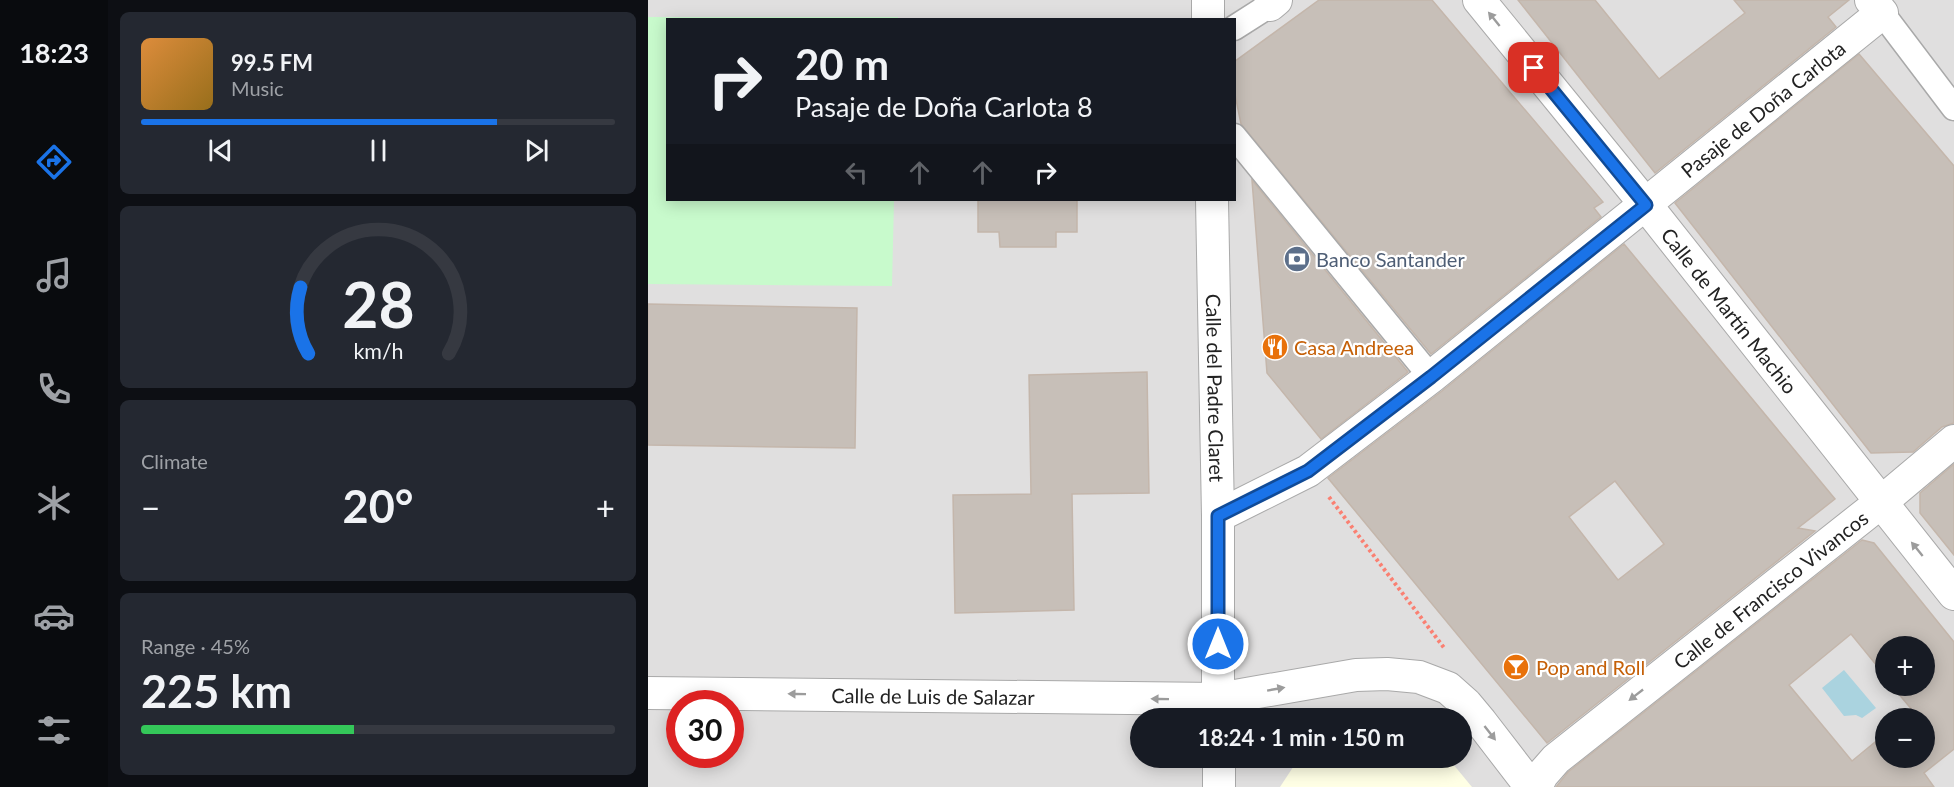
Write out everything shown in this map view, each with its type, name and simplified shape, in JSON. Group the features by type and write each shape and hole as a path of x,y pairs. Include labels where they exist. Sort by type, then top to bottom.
{"street":[{"path":"1208,0 1208,18"},
{"name":"Calle de Martín Machio","path":"1479,0 1646,205 1954,594"},
{"path":"1236,27 1273,2"},
{"path":"1877,7 1954,108"},
{"name":"Pasaje de Doña Carlota","path":"1218,516 1308,471 1431,377 1646,205 1877,7"},
{"path":"1236,138 1431,377"},
{"name":"Calle del Padre Claret","path":"1212,201 1218,516 1218,708"},
{"name":"Calle de Francisco Vivancos","path":"1536,787 1542,775 1556,759 1954,441"},
{"name":"Calle de Luis de Salazar","path":"1222,708 1356,675 1387,674 1419,677 1448,688"},
{"path":"1448,688 1473,713 1532,787"},
{"name":"Calle de Luis de Salazar","path":"648,693 1182,708"},
{"path":"1219,768 1219,787"}],"path":[{"path":"1308,471 1466,676 1448,688"}],"shaded area":[{"path":"648,0 1954,0 1954,787 648,787"},
{"path":"1292,768 1456,768 1472,787 1280,787"}],"green space":[{"path":"648,17 898,17 666,18 666,201 894,201 892,286 648,284"}],"water":[{"path":"1844,670 1876,708 1862,718 1856,715 1844,716 1822,688"}],"building":[{"path":"1319,0 1432,0 1603,202 1594,208 1601,217 1431,354 1241,124 1236,100 1236,61"},
{"path":"1518,0 1595,0 1659,79 1745,13 1734,0 1849,0 1828,17 1836,27 1655,173"},
{"path":"1859,54 1954,166 1954,423 1942,427 1913,452 1871,453 1675,203"},
{"path":"1252,180 1408,372 1321,439 1267,373"},
{"path":"978,201 1077,201 1077,232 1056,232 1056,247 1000,247 999,232 978,232"},
{"path":"1624,244 1835,499 1798,528 1815,531 1547,743 1328,478 1442,391","holes":["1615,481 1664,544 1618,580 1569,517"]},
{"path":"648,304 857,308 855,448 648,445"},
{"path":"1147,372 1149,493 1072,494 1074,610 955,613 953,495 1031,494 1029,375"},
{"path":"1954,464 1954,555 1920,513 1920,493"},
{"path":"1862,540 1874,543 1954,642 1954,749 1935,764 1935,708 1910,708 1900,696 1935,696 1935,636 1875,636 1875,663 1851,634 1789,685 1852,761 1875,742 1875,768 1930,768 1924,773 1934,787 1556,787 1568,772"}],"place":[{"name":"Banco Santander","path":"1297,259"},
{"name":"Casa Andreea","path":"1275,347"},
{"name":"Pop and Roll","path":"1516,667"}],"route":[{"path":"1218,644 1218,516 1308,471 1431,377 1646,205 1534,68"}]}
